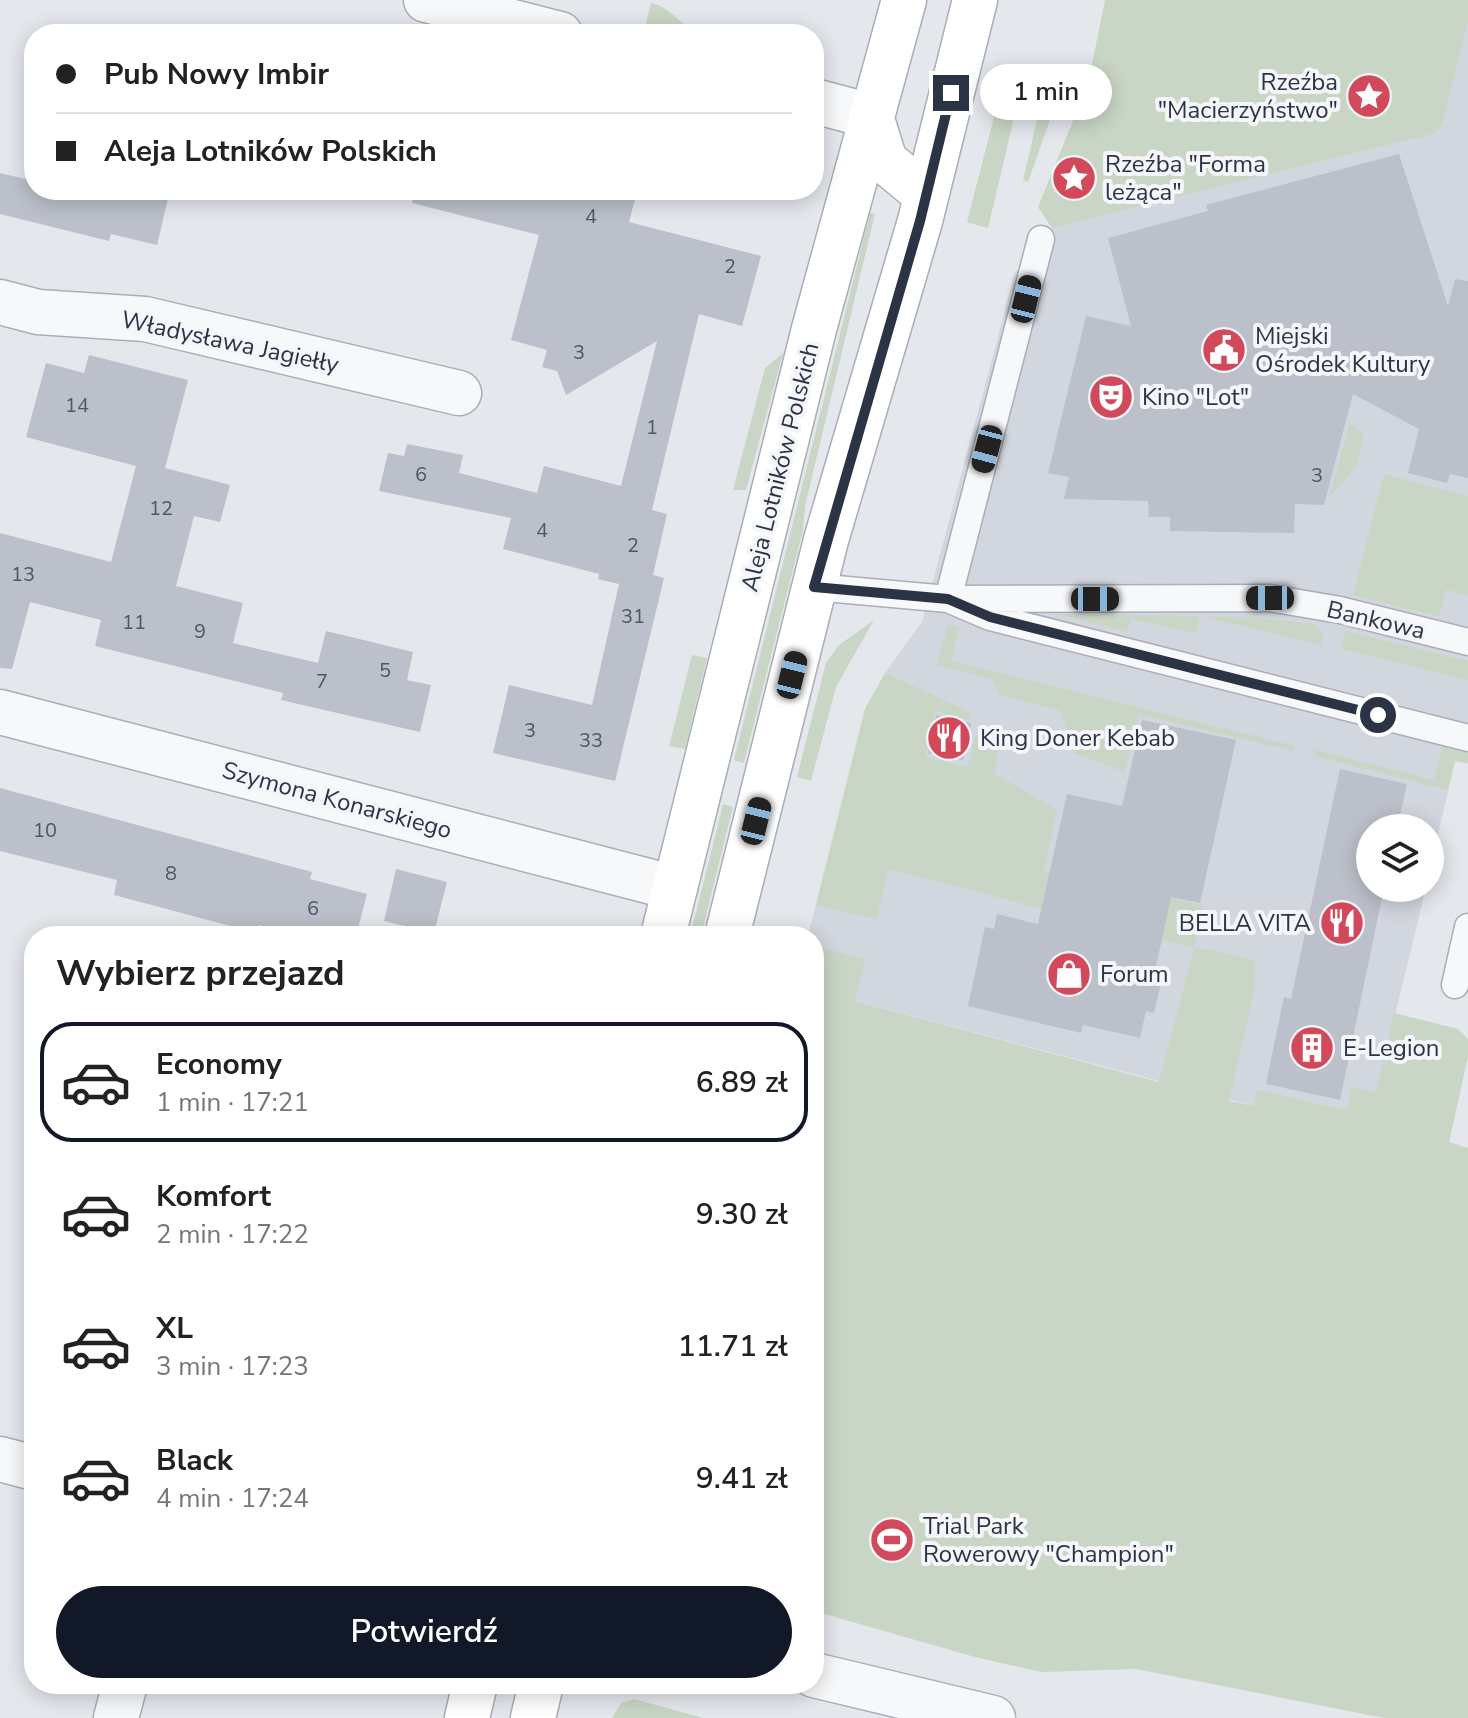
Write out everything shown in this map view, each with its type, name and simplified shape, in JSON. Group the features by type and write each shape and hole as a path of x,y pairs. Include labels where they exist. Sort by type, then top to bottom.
{"street":[{"path":"426,0 558,22"},
{"name":"Aleja Lotników Polskich","path":"666,926 871,116 904,0"},
{"path":"729,926 814,587 926,195 975,0"},
{"path":"824,104 871,116 885,161 926,195"},
{"name":"Władysława Jagiełły","path":"0,302 38,312 145,319 459,393"},
{"name":"Szymona Konarskiego","path":"0,712 675,888"},
{"path":"0,1459 24,1465"},
{"path":"824,1677 993,1718"},
{"path":"116,1718 122,1694"},
{"path":"467,1718 473,1694"},
{"path":"533,1718 539,1694"}],"lane":[{"path":"948,599 1041,239"},
{"name":"Bankowa","path":"814,587 948,599 1270,598 1340,610 1468,642"},
{"name":"Bankowa","path":"948,599 990,617 1468,738"},
{"path":"1455,985 1468,927"}],"shaded area":[{"path":"1468,23 1468,496 1384,475 1354,595 1438,617 1446,590 1468,596 1468,763 1455,761 1443,814 1356,814 1356,902 1423,902 1376,1093 1347,1110 1258,1091 1254,1106 824,993 824,926 811,926 865,709 885,673 922,622 1015,273 1052,228 1434,134 1442,125"}],"green space":[{"path":"1105,0 1468,0 1468,23 1442,125 1434,134 1052,228 1038,207 1088,84"},
{"path":"651,3 665,9 684,24 647,24"},
{"path":"1005,74 1021,75 1023,80 988,228 967,222"},
{"path":"1047,77 1065,77 1028,182 1023,180"},
{"path":"870,213 875,214 805,506 803,530 744,763 734,760"},
{"path":"783,353 746,490 733,490 765,368"},
{"path":"1350,424 1364,434 1356,467 1329,498"},
{"path":"1384,474 1468,496 1468,596 1446,590 1439,617 1353,595"},
{"path":"1056,614 1200,616 1196,633 1131,619 1127,632"},
{"path":"1201,616 1313,624 1323,633 1321,645"},
{"path":"874,620 836,687 811,781 797,777 826,663 839,645"},
{"path":"948,625 959,628 951,661 1295,746 1293,751 1138,714 1125,772 1074,753 1061,711 999,695 992,679 937,665"},
{"path":"1345,631 1468,661 1468,680 1341,649"},
{"path":"692,655 707,658 685,749 669,746"},
{"path":"885,673 970,712 968,720 935,711 925,757 968,767 975,736 1000,745 994,773 1057,810 1044,870 1203,905 1194,947 1255,960 1254,992 1229,1101 1254,1106 1257,1090 1347,1110 1352,1087 1376,1092 1394,1013 1458,1029 1468,1039 1468,1057 1449,1142 1468,1148 1468,1718 1384,1718 1136,1669 1042,1672 975,1657 824,1614 824,949 865,959 855,1001 1159,1082 1194,948 889,869 876,919 816,905 865,709"},
{"path":"1443,747 1468,753 1468,763 1455,761 1448,790 1314,756 1315,750 1433,780"},
{"path":"723,804 733,807 703,926 692,926"},
{"path":"634,1699 703,1718 612,1718 621,1703"}],"building":[{"name":"Miejski Ośrodek Kultury","path":"1399,154 1448,306 1455,279 1468,281 1468,478 1450,474 1447,483 1408,473 1419,429 1353,394 1324,505 1295,504 1294,533 1170,531 1170,517 1149,517 1148,501 1064,499 1069,477 1048,473 1086,316 1131,326 1108,238 1208,211 1206,205"},
{"path":"0,173 24,179 24,200 168,200 157,245 111,234 109,241 0,214"},
{"path":"412,200 635,200 629,222 761,256 742,326 699,314 652,510 667,514 653,575 664,578 615,781 493,753 509,685 592,705 619,584 598,579 599,574 503,549 511,518 379,491 388,453 404,456 407,444 463,455 459,473 537,493 544,466 621,486 657,341 566,395 557,371 542,367 547,350 511,340 539,235 412,203"},
{"path":"89,355 188,380 165,468 230,485 220,522 194,516 176,586 243,603 233,643 318,663 326,631 413,652 407,680 431,685 420,732 281,700 283,693 95,646 101,620 30,602 12,669 0,668 0,533 111,562 136,466 26,437 46,363 84,373"},
{"name":"King Doner Kebab","path":"936,715 971,723 963,760 928,753"},
{"path":"1142,720 1236,740 1200,903 1171,897 1154,976 1162,978 1154,1013 1146,1011 1140,1038 1083,1025 1081,1033 968,1006 985,927 994,929 997,914 1038,924 1067,794 1122,806"},
{"path":"1340,769 1407,784 1400,814 1356,814 1356,902 1381,902 1340,1100 1266,1084 1284,997 1291,999"},
{"path":"0,788 312,872 310,879 367,894 359,926 231,926 114,895 117,880 0,851"},
{"path":"396,869 447,882 436,926 405,926 384,921"}],"place":[{"name":"Rzeźba \"Macierzyństwo\"","path":"1369,96"},
{"name":"Rzeźba \"Forma leżąca\"","path":"1074,178"},
{"name":"Miejski Ośrodek Kultury","path":"1224,350"},
{"name":"Kino \"Lot\"","path":"1111,397"},
{"name":"King Doner Kebab","path":"949,738"},
{"name":"BELLA VITA","path":"1342,923"},
{"name":"Forum","path":"1069,974"},
{"name":"E-Legion","path":"1312,1048"},
{"name":"Trial Park Rowerowy \"Champion\"","path":"892,1540"}],"route":[{"path":"951,93 920,221 814,587 948,599 990,617 1378,715"}]}
